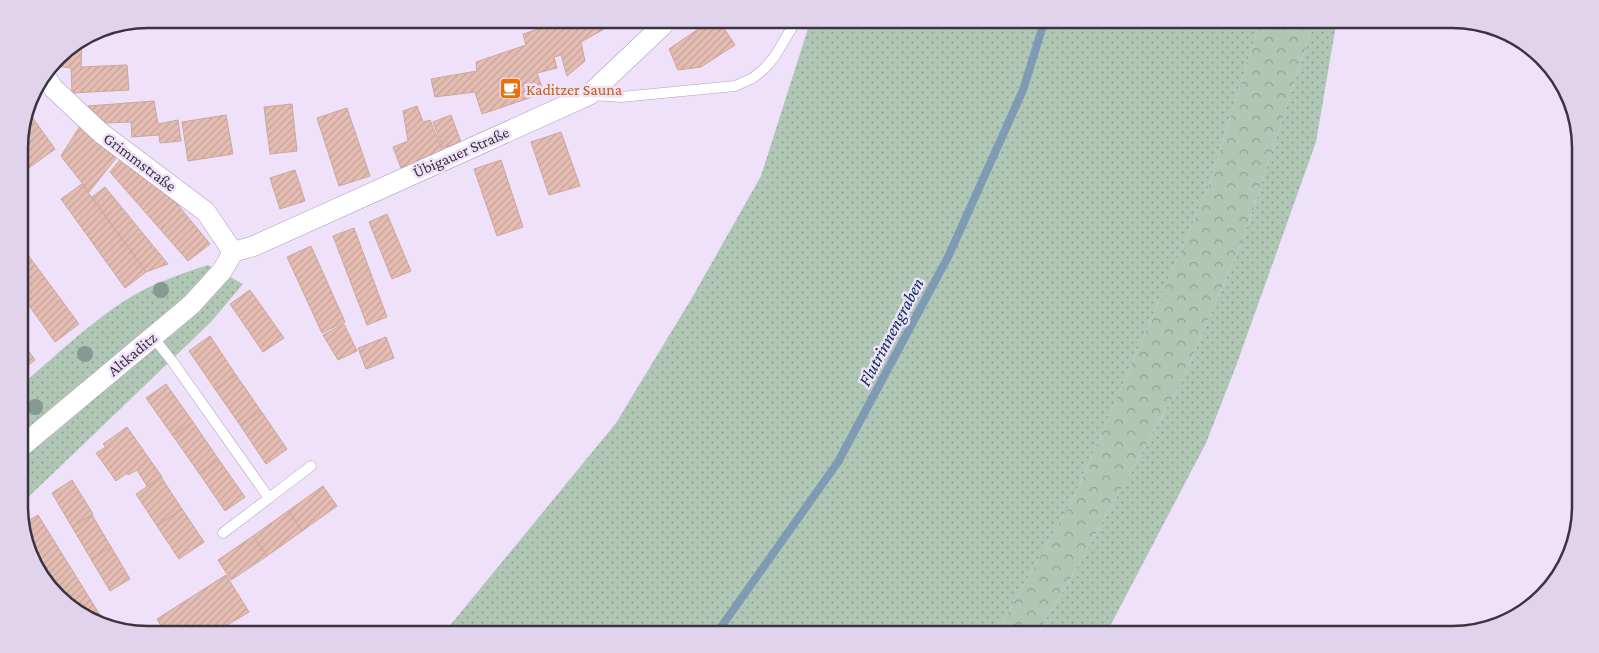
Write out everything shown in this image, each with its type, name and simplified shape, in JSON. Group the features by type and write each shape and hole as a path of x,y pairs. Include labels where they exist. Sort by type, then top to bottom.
{"street":[{"name":"Übigauer Straße","path":"233,252 254,246 589,95 660,28"},
{"name":"Grimmstraße","path":"48,81 53,88 101,133 206,212 233,252"},
{"name":"Altkaditz","path":"28,441 191,305 222,272 233,252"}],"lane":[{"path":"589,95 621,97 735,86 753,78 766,68 792,28"},
{"path":"153,337 269,498"},
{"path":"224,533 311,466"}],"green space":[{"path":"808,28 1258,28 1208,188 1074,497 1000,625 450,626 616,423 693,296 761,176"},
{"path":"1258,28 1312,28 1245,234 1182,381 1063,592 1042,625 1000,625 1074,497 1208,188"},
{"path":"1312,28 1335,28 1316,142 1236,366 1206,443 1111,625 1042,625 1063,592 1182,381 1245,234"},
{"path":"208,265 243,284 211,322 28,497 28,379 104,315 134,295"}],"building":[{"path":"541,28 606,28 581,42 585,61 567,76 561,55 554,57 557,68 537,73 544,93 482,114 475,92 435,97 431,79 477,71 476,62 526,45 523,34"},
{"path":"700,28 724,28 735,45 701,67 678,70 669,49"},
{"path":"82,47 81,67 127,65 129,90 72,93 71,68 59,66"},
{"path":"154,101 158,124 178,120 181,141 160,143 159,135 132,137 131,122 106,123 88,106"},
{"path":"292,104 297,151 270,154 264,107"},
{"path":"417,106 423,122 430,120 444,153 401,168 393,147 408,141 403,111"},
{"path":"347,108 370,176 339,186 317,118"},
{"path":"226,115 233,154 188,161 182,122"},
{"path":"451,115 461,142 443,148 433,122"},
{"path":"32,117 55,149 28,168 28,139"},
{"path":"80,126 117,157 89,192 61,156"},
{"path":"561,132 580,186 549,195 531,142"},
{"path":"120,160 173,199 210,244 188,261 110,172"},
{"path":"501,160 523,227 497,236 474,169"},
{"path":"295,170 305,201 280,209 270,178"},
{"path":"82,184 146,272 125,288 61,199"},
{"path":"105,187 168,264 146,272 92,197"},
{"path":"387,214 411,271 392,279 369,222"},
{"path":"354,228 387,317 367,325 333,236"},
{"path":"311,246 345,322 322,333 287,257"},
{"path":"28,255 79,324 55,342 28,304"},
{"path":"250,290 284,338 263,352 230,304"},
{"path":"344,324 357,351 338,360 323,335"},
{"path":"210,336 236,375 215,389 189,351"},
{"path":"386,337 394,358 366,369 358,348"},
{"path":"28,350 35,360 28,366"},
{"path":"236,375 261,411 240,425 215,389"},
{"path":"166,384 193,422 173,436 146,398"},
{"path":"261,411 287,449 266,464 240,425"},
{"path":"193,422 219,460 199,473 173,436"},
{"path":"127,427 162,477 147,486 137,470 128,475 127,473 116,481 96,453 106,447 103,444"},
{"path":"219,460 245,497 225,511 199,473"},
{"path":"161,477 182,509 157,526 136,494"},
{"path":"72,480 93,514 72,527 52,493"},
{"path":"323,486 337,506 302,531 288,511"},
{"path":"182,509 204,542 179,559 157,526"},
{"path":"288,511 302,531 267,556 253,536"},
{"path":"38,515 100,616 68,596 57,585 40,559 34,544 29,520"},
{"path":"92,515 111,547 91,559 72,527"},
{"path":"253,536 267,556 231,580 218,560"},
{"path":"111,547 130,579 110,591 91,559"},
{"path":"226,575 249,612 226,626 161,626 157,619"}],"waterway":[{"name":"Flutrinnengraben","path":"722,626 838,462 949,255 1023,90 1042,28"}],"place":[{"name":"Kaditzer Sauna","path":"510,89"}]}
